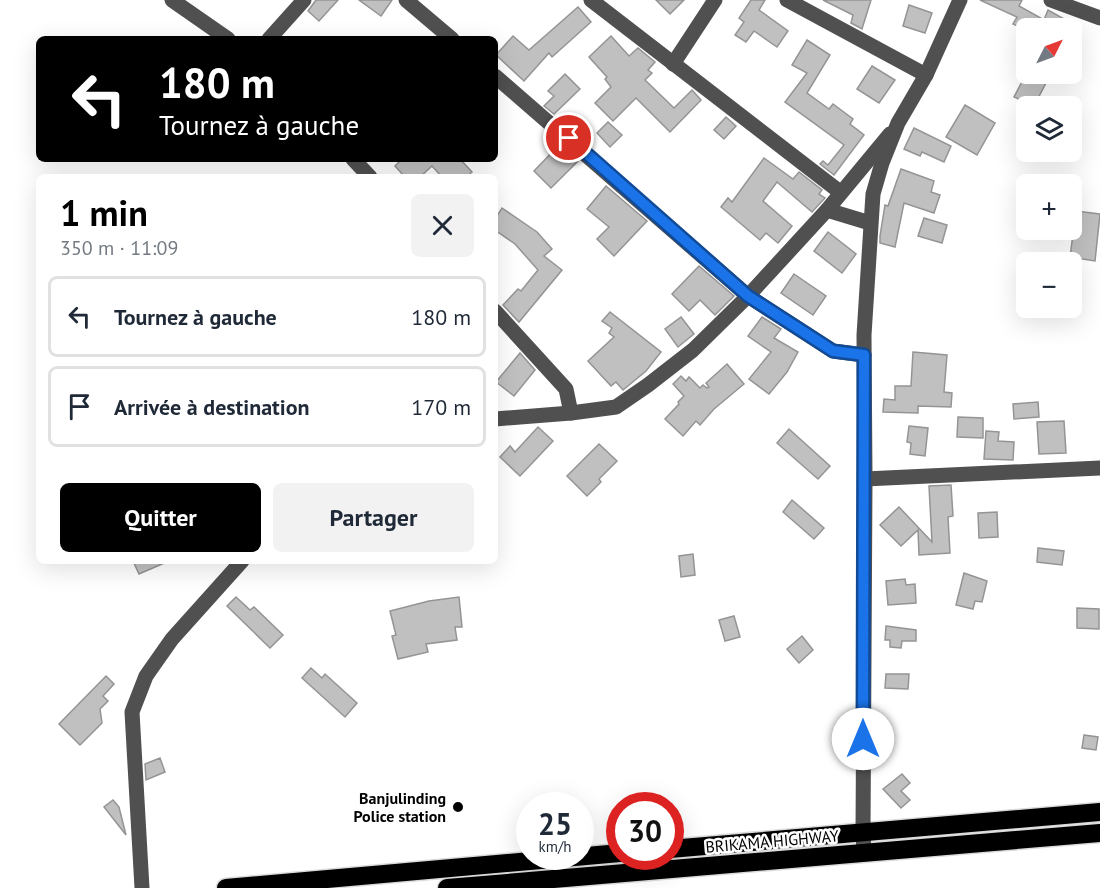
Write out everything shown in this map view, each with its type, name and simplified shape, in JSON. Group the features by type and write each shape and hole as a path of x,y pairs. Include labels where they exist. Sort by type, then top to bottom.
{"highway":[{"name":"BRIKAMA HIGHWAY","path":"684,848 1100,812"},
{"name":"BRIKAMA HIGHWAY","path":"447,888 1100,832"},
{"path":"226,888 295,885 516,863"},
{"path":"591,870 592,876"}],"street":[{"path":"172,0 224,36"},
{"path":"272,36 304,0"},
{"path":"406,0 448,36"},
{"path":"591,0 840,192"},
{"path":"673,64 715,0"},
{"path":"787,0 926,75"},
{"path":"864,852 862,833 864,355 873,195 882,163 898,123 926,75 960,0"},
{"path":"1052,0 1100,18"},
{"path":"498,79 748,296 833,351 864,355"},
{"path":"498,419 616,407 693,350 748,296 827,210 898,123"},
{"path":"356,162 367,174"},
{"path":"827,210 870,223"},
{"path":"498,313 566,389 571,413"},
{"path":"865,479 1100,468"},
{"path":"142,888 132,712 146,676 172,639 239,564"}],"building":[{"path":"316,0 338,0 319,21 308,11"},
{"path":"359,0 392,0 381,16"},
{"path":"656,0 684,0 670,14"},
{"path":"751,0 765,0 759,10 788,31 777,47 754,31 746,42 735,35 744,22 739,18"},
{"path":"823,0 871,0 862,29 851,23 853,15"},
{"path":"980,0 1022,0 1019,6 1040,18 1017,17"},
{"path":"909,5 932,13 925,33 903,26"},
{"path":"578,7 591,22 552,57 549,53 524,81 498,57 498,53 513,36 529,50"},
{"path":"1048,10 1062,18 1045,18"},
{"path":"611,36 629,56 638,48 655,62 648,70 652,73 645,80 674,108 692,90 701,100 670,132 636,98 613,121 595,103 611,87 605,79 607,77 589,57"},
{"path":"807,40 830,55 807,93 829,109 833,104 853,119 850,124 864,135 834,175 820,164 823,161 828,165 844,145 785,102 807,73 792,65"},
{"path":"872,66 895,80 879,103 857,89"},
{"path":"565,74 580,89 554,114 544,106 554,96 548,91"},
{"path":"1021,84 1045,84 1039,96 1014,97"},
{"path":"965,105 995,123 977,155 946,137"},
{"path":"726,117 736,126 724,139 714,130"},
{"path":"608,122 622,135 610,147 597,133"},
{"path":"914,128 951,146 944,162 922,152 920,156 904,149"},
{"path":"559,145 578,161 551,188 534,171"},
{"path":"764,158 793,179 799,172 822,190 819,194 825,198 812,212 777,182 763,201 792,226 778,243 766,233 760,240 721,207 728,198 732,202"},
{"path":"399,162 463,162 472,172 470,174 439,174 432,166 423,174 402,174 395,166"},
{"path":"901,169 934,181 931,192 940,195 934,213 904,203 895,247 880,243 880,236 885,205 888,206"},
{"path":"606,186 647,221 614,256 597,239 609,227 587,209"},
{"path":"502,208 537,232 552,249 544,256 562,270 519,322 503,305 518,289 521,291 538,270 515,244 498,232 498,214"},
{"path":"1082,212 1100,214 1095,261 1082,259 1082,252 1071,252 1072,240 1082,240"},
{"path":"924,218 947,225 942,243 918,236"},
{"path":"828,232 856,254 842,273 814,251"},
{"path":"699,266 734,296 715,315 700,300 689,311 672,294"},
{"path":"794,274 826,296 813,315 781,293"},
{"path":"610,312 661,352 646,371 623,390 616,382 611,386 588,361 614,337 609,333 612,328 602,321"},
{"path":"681,317 694,334 678,347 665,329"},
{"path":"762,317 781,329 774,338 798,352 787,372 769,394 749,379 771,352 748,336"},
{"path":"913,352 947,355 944,392 952,393 951,407 918,406 918,413 883,412 884,399 895,400 895,386 911,386"},
{"path":"520,353 535,370 514,396 498,384 498,380"},
{"path":"727,364 744,384 714,409 700,425 696,421 683,436 665,419 684,396 673,384 681,376 686,381 689,377 700,388 703,385 707,388 709,387 706,383"},
{"path":"1038,402 1039,417 1014,419 1013,404"},
{"path":"958,417 983,418 983,438 957,437"},
{"path":"1064,421 1066,453 1039,454 1037,422"},
{"path":"909,426 928,428 925,456 910,454 911,443 907,442"},
{"path":"538,427 553,441 520,476 500,457 510,446 515,452"},
{"path":"789,429 830,466 818,479 777,443"},
{"path":"986,431 999,432 998,441 1014,442 1013,460 984,459"},
{"path":"599,444 617,461 599,479 601,482 587,496 567,476"},
{"path":"951,485 953,516 948,517 950,553 919,555 918,530 901,546 880,525 899,507 932,542 929,486"},
{"path":"792,500 824,528 814,539 783,512"},
{"path":"997,512 998,537 979,538 978,513"},
{"path":"1038,548 1064,551 1062,565 1037,562"},
{"path":"693,554 695,575 681,577 679,556"},
{"path":"134,564 162,564 139,574"},
{"path":"964,573 987,581 982,602 975,601 973,609 956,605"},
{"path":"905,579 906,585 915,584 916,603 888,605 886,581"},
{"path":"236,597 250,610 254,607 283,635 270,648 227,606"},
{"path":"459,597 462,627 455,627 457,640 426,644 428,652 398,659 392,636 396,635 390,611 429,601"},
{"path":"1077,608 1099,609 1099,629 1077,628"},
{"path":"734,616 740,637 725,641 719,620"},
{"path":"886,626 916,630 916,641 902,641 901,648 890,647 890,640 885,640"},
{"path":"802,636 813,650 799,663 787,649"},
{"path":"311,668 322,678 325,674 357,703 345,717 302,678"},
{"path":"886,674 909,674 908,689 885,688"},
{"path":"106,676 114,684 103,696 108,701 100,709 102,723 80,745 59,724"},
{"path":"878,724 889,724 890,745 879,745"},
{"path":"1084,735 1098,737 1096,750 1082,748"},
{"path":"160,758 165,772 146,780 145,764"},
{"path":"902,774 910,783 901,791 910,800 901,808 883,789"},
{"path":"113,800 119,807 126,835 104,807"}],"place":[{"name":"Banjulinding Police station","path":"458,807"}],"route":[{"path":"569,138 748,296 833,351 864,355 863,739"}]}
